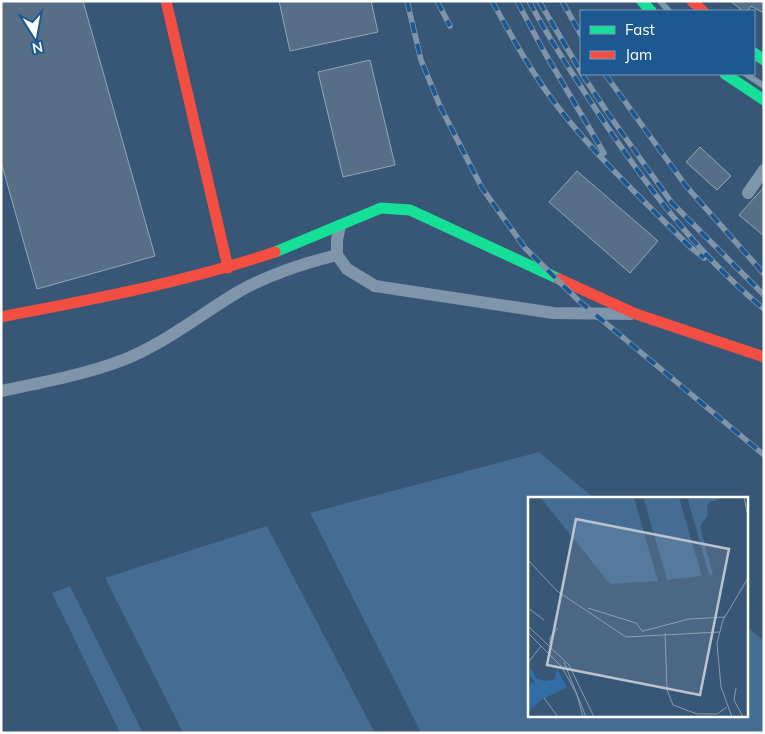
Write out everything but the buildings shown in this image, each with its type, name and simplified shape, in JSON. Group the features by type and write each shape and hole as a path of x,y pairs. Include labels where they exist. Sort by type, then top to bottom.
{"main road":[{"path":"166,1 228,268"},
{"path":"642,1 651,10"},
{"path":"692,1 702,10"},
{"path":"726,75 764,100"},
{"path":"1,317 131,292 228,268 299,244 381,208 410,210 636,314 764,357"}],"street":[{"path":"748,193 764,170"},
{"path":"340,226 337,240 338,255 346,269 375,286 553,313 636,314"},
{"path":"1,391 32,385 124,360 240,291 292,266 338,255"}],"lane":[{"path":"748,75 764,86"}],"water":[{"path":"539,452 593,497 528,497 528,716 748,716 748,628 764,641 764,733 421,733 310,513"},
{"path":"267,526 375,733 183,733 105,578"},
{"path":"70,586 143,733 120,733 52,593"}],"pier":[{"path":"310,513 421,733 418,733 307,514"},
{"path":"269,525 377,733 375,733 267,526"},
{"path":"102,578 105,578 183,733 180,733"},
{"path":"70,586 72,586 146,733 143,733"}],"railway":[{"path":"407,1 421,60 440,106 482,188 525,248 578,300 764,455"},
{"path":"437,1 450,26"},
{"path":"492,1 533,71 575,129 639,197 689,246 704,258"},
{"path":"517,1 542,48 604,153"},
{"path":"529,1 572,73 646,182 713,262 764,309"},
{"path":"539,1 580,70"},
{"path":"562,1 580,33"},
{"path":"583,75 672,203 764,295"},
{"path":"606,75 686,186 764,274"}],"traffic: fast":[{"path":"642,1 650,10"},
{"path":"755,54 764,60"},
{"path":"726,75 764,100"},
{"path":"275,252 381,208 410,210 559,279"}],"traffic: jam":[{"path":"166,1 228,268"},
{"path":"692,1 702,10"},
{"path":"1,317 173,281 275,252"},
{"path":"559,279 636,314 764,357"}]}
